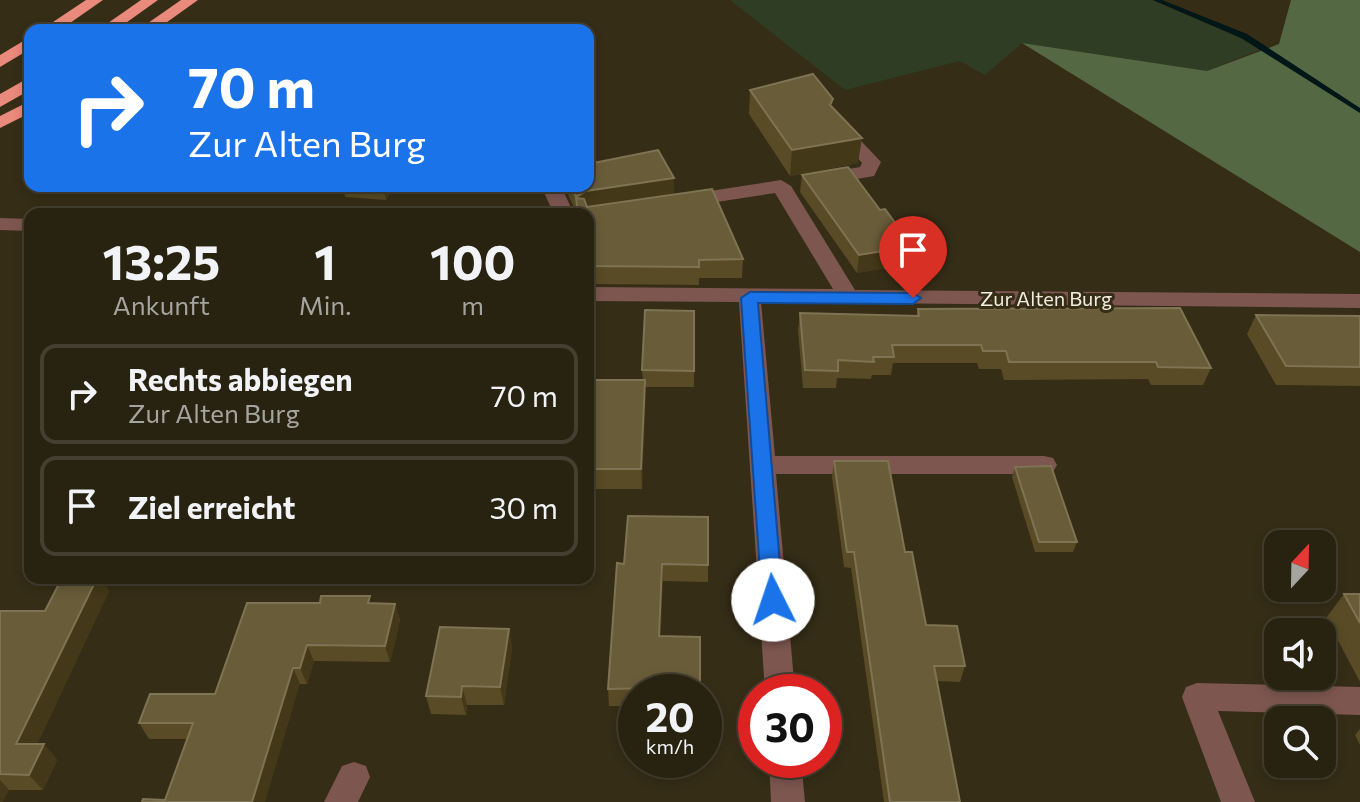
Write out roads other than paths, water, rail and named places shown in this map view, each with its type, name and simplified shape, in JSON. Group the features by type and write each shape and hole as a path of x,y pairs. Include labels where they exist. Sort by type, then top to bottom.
{"highway":[{"path":"58,24 96,0"},
{"path":"115,24 151,0"},
{"path":"155,24 191,0"},
{"path":"0,62 24,46"},
{"path":"0,102 24,86"},
{"path":"0,123 24,109"}],"street":[{"path":"662,204 867,172 872,162 839,128"},
{"path":"796,184 849,298"},
{"path":"0,224 24,225"},
{"name":"Zur Alten Burg","path":"594,294 750,298 1360,301"},
{"path":"750,298 779,674"},
{"path":"763,465 1044,465"},
{"path":"1238,802 1197,697 1360,701"},
{"path":"786,778 788,802"}],"waterway":[{"path":"1156,0 1244,36 1360,111"}]}
